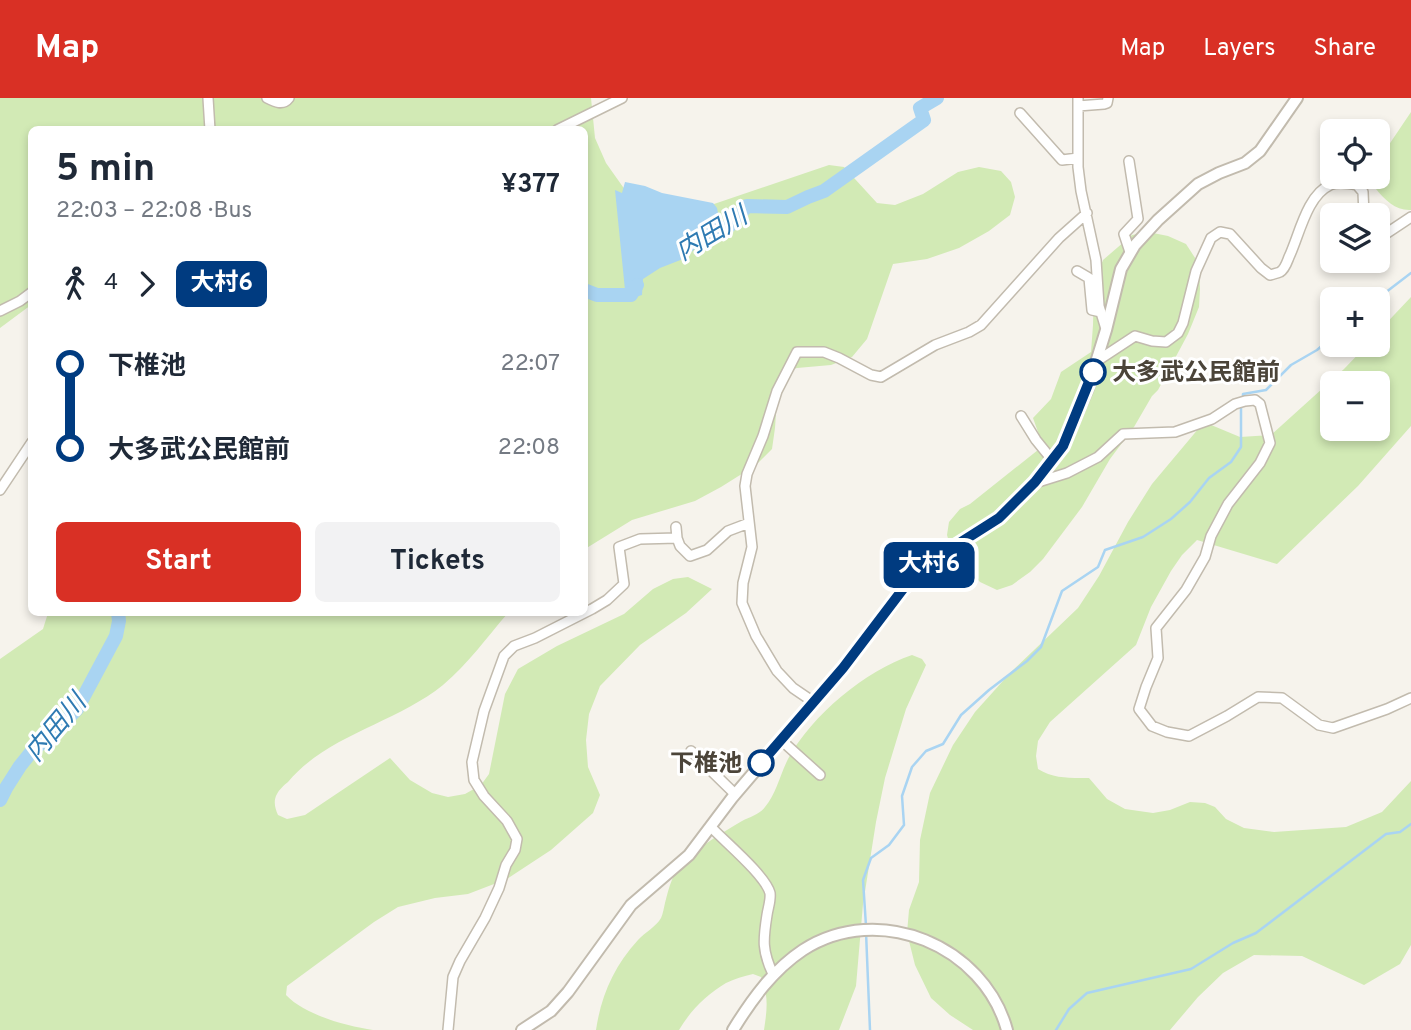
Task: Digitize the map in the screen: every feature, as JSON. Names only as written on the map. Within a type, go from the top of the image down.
[{"type":"street","points":[[208,98],[210,126]]},
{"type":"street","points":[[267,98],[278,103],[289,98]]},
{"type":"street","points":[[565,126],[622,98]]},
{"type":"street","points":[[1106,330],[1098,306],[1096,260],[1081,191],[1078,158],[1082,102],[1104,104],[1108,98]]},
{"type":"street","points":[[522,1030],[551,1011],[568,992],[631,905],[689,855],[735,794],[815,703],[903,589],[947,551],[999,518],[1053,461],[1076,417],[1097,360],[1121,269],[1135,244],[1198,184],[1245,163],[1260,150],[1297,98]]},
{"type":"street","points":[[1020,113],[1062,160],[1078,158]]},
{"type":"street","points":[[1129,161],[1138,219],[1124,234],[1130,252]]},
{"type":"street","points":[[1097,360],[1135,336],[1166,342],[1178,333],[1196,271],[1211,238],[1220,232],[1230,234],[1270,275],[1283,269],[1297,240],[1306,212],[1321,190],[1332,183],[1346,182],[1357,185],[1363,192],[1363,203]]},
{"type":"street","points":[[815,703],[793,688],[777,671],[755,636],[741,603],[752,547],[745,486],[747,474],[763,436],[777,391],[797,352],[824,352],[871,375],[881,377],[935,345],[981,325],[1059,238],[1087,213]]},
{"type":"street","points":[[1390,231],[1411,217]]},
{"type":"street","points":[[1077,271],[1089,278],[1092,310],[1101,312]]},
{"type":"street","points":[[0,311],[28,295]]},
{"type":"street","points":[[1035,482],[1067,473],[1098,457],[1124,434],[1175,432],[1212,419],[1241,402],[1255,400],[1260,404],[1270,443],[1260,463],[1228,504],[1211,536],[1205,557],[1186,590],[1156,628],[1158,658],[1139,709],[1152,726],[1189,736],[1258,697],[1282,698],[1320,725],[1333,729],[1411,698]]},
{"type":"street","points":[[1021,416],[1053,461]]},
{"type":"street","points":[[0,490],[28,448]]},
{"type":"street","points":[[676,527],[680,546],[690,556],[707,550],[728,531],[749,523]]},
{"type":"street","points":[[588,611],[607,600],[624,584],[619,547],[640,539],[677,538]]},
{"type":"street","points":[[448,1030],[453,977],[499,888],[517,839],[508,821],[484,796],[474,780],[472,762],[484,711],[504,656],[514,646],[578,616]]},
{"type":"street","points":[[781,740],[820,775]]},
{"type":"street","points":[[691,751],[735,794]]},
{"type":"street","points":[[711,827],[764,879],[770,898],[764,936],[765,958],[773,974]]},
{"type":"street","points":[[733,1030],[773,974],[803,950],[840,934],[868,930],[897,932],[925,939],[948,951],[979,977],[1004,1017],[1007,1030]]},
{"type":"green space","points":[[0,98],[591,98],[595,138],[606,163],[623,187],[639,201],[714,204],[829,165],[844,167],[877,203],[895,205],[923,194],[958,172],[979,167],[1001,171],[1011,182],[1015,197],[1010,215],[959,248],[927,259],[893,264],[867,339],[852,357],[831,365],[784,372],[777,399],[772,449],[756,465],[695,501],[632,520],[588,547],[588,126],[28,126],[28,307],[0,328]]},
{"type":"green space","points":[[1411,112],[1411,210],[1396,207],[1376,189],[1390,189],[1390,143]]},
{"type":"green space","points":[[1148,232],[1168,236],[1186,244],[1199,264],[1199,307],[1188,334],[1158,390],[1110,459],[1082,507],[1030,572],[1012,585],[997,590],[980,582],[952,552],[947,535],[949,522],[960,509],[1043,446],[1033,418],[1051,399],[1061,372],[1091,352],[1094,285],[1103,260],[1132,235]]},
{"type":"green space","points":[[1411,297],[1411,426],[1358,486],[1277,564],[1197,540],[1171,571],[1151,607],[1136,645],[1050,722],[1038,741],[1036,756],[1038,769],[1056,776],[1089,778],[1107,799],[1125,809],[1153,813],[1190,802],[1205,803],[1215,807],[1226,819],[1244,828],[1274,832],[1346,827],[1382,812],[1411,781],[1411,945],[1400,964],[1364,985],[1302,956],[1254,955],[1223,973],[1170,1030],[973,1030],[931,998],[915,965],[907,933],[909,910],[919,882],[920,840],[930,793],[953,745],[975,712],[1011,672],[1078,608],[1152,484],[1204,422],[1240,437],[1271,435],[1320,391],[1320,441],[1390,441],[1390,371],[1342,371],[1356,357],[1390,357],[1390,319]]},
{"type":"green space","points":[[688,577],[712,589],[686,613],[640,645],[600,686],[589,714],[586,740],[588,767],[600,795],[593,813],[551,850],[507,879],[468,894],[398,907],[287,986],[286,995],[315,1014],[373,1030],[0,1030],[0,659],[43,629],[47,616],[505,616],[443,685],[404,710],[322,752],[304,766],[276,797],[278,815],[287,819],[305,815],[390,758],[410,780],[432,793],[448,797],[465,794],[481,785],[489,774],[505,694],[518,669],[557,646],[624,614],[653,589],[673,579]]},
{"type":"green space","points":[[912,655],[922,659],[926,665],[906,709],[885,778],[863,904],[856,986],[839,1030],[764,1030],[765,990],[761,977],[753,974],[729,982],[712,992],[679,1030],[596,1030],[601,1005],[615,971],[638,940],[661,918],[672,880],[681,864],[713,839],[763,809],[798,743],[841,696],[876,672]]},
{"type":"water","points":[[625,182],[662,193],[713,203],[717,208],[722,233],[697,247],[683,259],[660,268],[643,279],[642,295],[626,300],[615,190],[622,193]]},
{"type":"waterway","name":"内田川","points":[[705,239],[729,226],[747,206],[787,207],[824,191],[924,120],[920,108],[937,98]]},
{"type":"waterway","points":[[1390,289],[1411,273]]},
{"type":"waterway","name":"内田川","points":[[588,292],[597,295],[631,295],[637,285]]},
{"type":"waterway","points":[[1243,398],[1243,394],[1266,390],[1291,365],[1320,347]]},
{"type":"waterway","points":[[866,926],[863,880],[871,858],[889,845],[904,825],[902,796],[912,767],[926,751],[943,744],[961,715],[1041,647],[1062,591],[1098,567],[1105,550],[1143,537],[1171,519],[1190,502],[1209,478],[1231,462],[1241,447],[1241,404]]},
{"type":"waterway","name":"内田川","points":[[0,800],[32,751],[77,709],[116,636],[118,616]]},
{"type":"waterway","points":[[1056,1030],[1069,1009],[1087,993],[1191,969],[1233,943],[1256,933],[1386,834],[1400,832],[1411,824]]},
{"type":"waterway","points":[[866,932],[870,1030]]},
{"type":"bus line","name":"大村6","points":[[761,763],[815,703],[903,589],[947,551],[999,518],[1045,471],[1063,446],[1093,372]]},
{"type":"place","name":"大多武公民館前","points":[[1093,372]]},
{"type":"place","name":"下椎池","points":[[761,763]]}]
